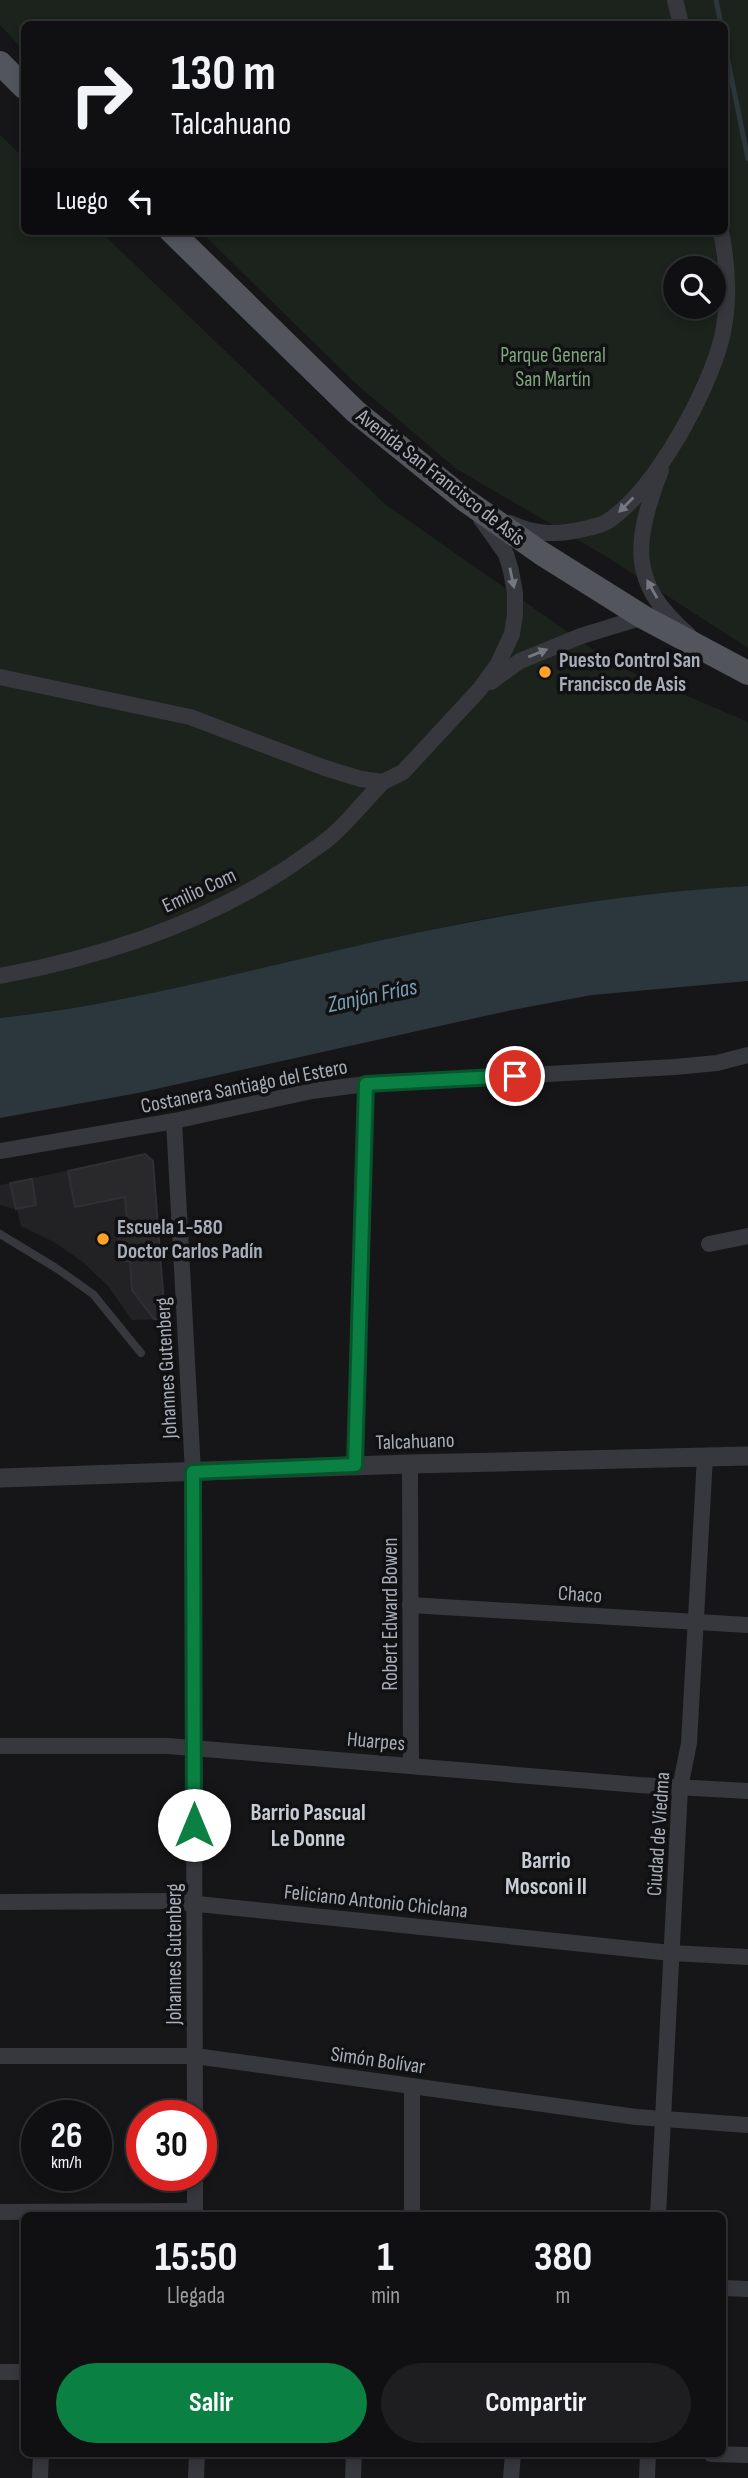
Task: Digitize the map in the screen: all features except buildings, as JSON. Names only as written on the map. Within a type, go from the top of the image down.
[{"type":"main road","points":[[0,63],[21,84]]},
{"type":"main road","name":"Avenida San Francisco de Asís","points":[[176,235],[356,412],[465,500],[541,553],[643,617],[748,673]]},
{"type":"street","points":[[675,0],[680,21]]},
{"type":"street","points":[[715,657],[684,631],[652,591],[643,571],[640,538],[649,503],[668,452],[714,367],[723,334],[728,279],[722,235]]},
{"type":"street","points":[[465,500],[516,526],[537,533],[577,531],[606,523],[626,506],[668,452]]},
{"type":"street","points":[[465,500],[506,554],[515,593],[512,634],[498,664],[480,689]]},
{"type":"street","points":[[480,689],[520,661],[581,636],[643,617]]},
{"type":"street","points":[[0,677],[190,717],[325,768],[361,779],[383,782]]},
{"type":"street","name":"Emilio Com","points":[[0,976],[44,967],[142,939],[278,876],[334,834],[383,782],[403,772],[480,689]]},
{"type":"street","name":"Costanera Santiago del Estero","points":[[0,1151],[174,1121],[312,1091],[366,1084],[675,1067],[748,1055]]},
{"type":"street","points":[[355,1465],[366,1084]]},
{"type":"street","name":"Johannes Gutenberg","points":[[174,1121],[193,1472],[195,2100]]},
{"type":"street","points":[[709,1244],[748,1236]]},
{"type":"street","name":"Talcahuano","points":[[0,1478],[355,1465],[748,1456]]},
{"type":"street","name":"Ciudad de Viedma","points":[[658,2212],[680,1788],[689,1743],[705,1457]]},
{"type":"street","name":"Robert Edward Bowen","points":[[410,1464],[411,1765]]},
{"type":"street","name":"Chaco","points":[[410,1605],[748,1625]]},
{"type":"street","name":"Huarpes","points":[[0,1746],[168,1746],[680,1788],[748,1791]]},
{"type":"street","name":"Feliciano Antonio Chiclana","points":[[0,1902],[169,1901],[671,1953],[748,1957]]},
{"type":"street","name":"Simón Bolívar","points":[[0,2056],[195,2056],[663,2121],[748,2124]]},
{"type":"street","points":[[412,2086],[412,2212]]},
{"type":"street","points":[[195,2191],[195,2212]]},
{"type":"street","points":[[0,2211],[98,2212]]},
{"type":"street","points":[[726,2288],[748,2290]]},
{"type":"street","points":[[0,2372],[21,2372]]},
{"type":"street","points":[[726,2454],[748,2455]]},
{"type":"street","points":[[40,2478],[41,2457]]},
{"type":"street","points":[[196,2478],[197,2457]]},
{"type":"street","points":[[353,2478],[354,2457]]},
{"type":"street","points":[[511,2478],[513,2457]]},
{"type":"street","points":[[647,2478],[648,2457]]},
{"type":"lane","points":[[0,1234],[93,1294],[141,1353]]},
{"type":"shaded area","name":"Escuela 1-580 Doctor Carlos Padín","points":[[145,1154],[153,1161],[165,1319],[132,1320],[108,1286],[84,1263],[54,1242],[21,1226],[17,1210],[0,1205],[0,1185]]},
{"type":"green space","name":"Parque General San Martín","points":[[0,0],[748,0],[748,648],[607,557],[455,468],[353,381],[204,235],[728,235],[728,21],[21,21],[21,48],[0,25]]},
{"type":"green space","points":[[0,135],[21,155],[21,235],[104,235],[385,504],[615,665],[748,722],[748,886],[605,901],[498,916],[117,1001],[0,1018]]},
{"type":"water","name":"Zanjón Frías","points":[[748,886],[748,981],[592,995],[512,1010],[138,1093],[0,1118],[0,1018],[128,998],[389,939],[542,909],[645,895]]},
{"type":"waterway","points":[[716,0],[720,21]]},
{"type":"waterway","points":[[728,62],[748,159]]},
{"type":"place","name":"Puesto Control San Francisco de Asis","points":[[545,672]]},
{"type":"place","name":"Escuela 1-580 Doctor Carlos Padín","points":[[103,1239]]},
{"type":"district","name":"Barrio Pascual Le Donne","points":[[308,1825]]},
{"type":"district","name":"Barrio Mosconi II","points":[[546,1873]]},
{"type":"route","points":[[194,1825],[193,1472],[355,1465],[366,1084],[515,1076]]}]
